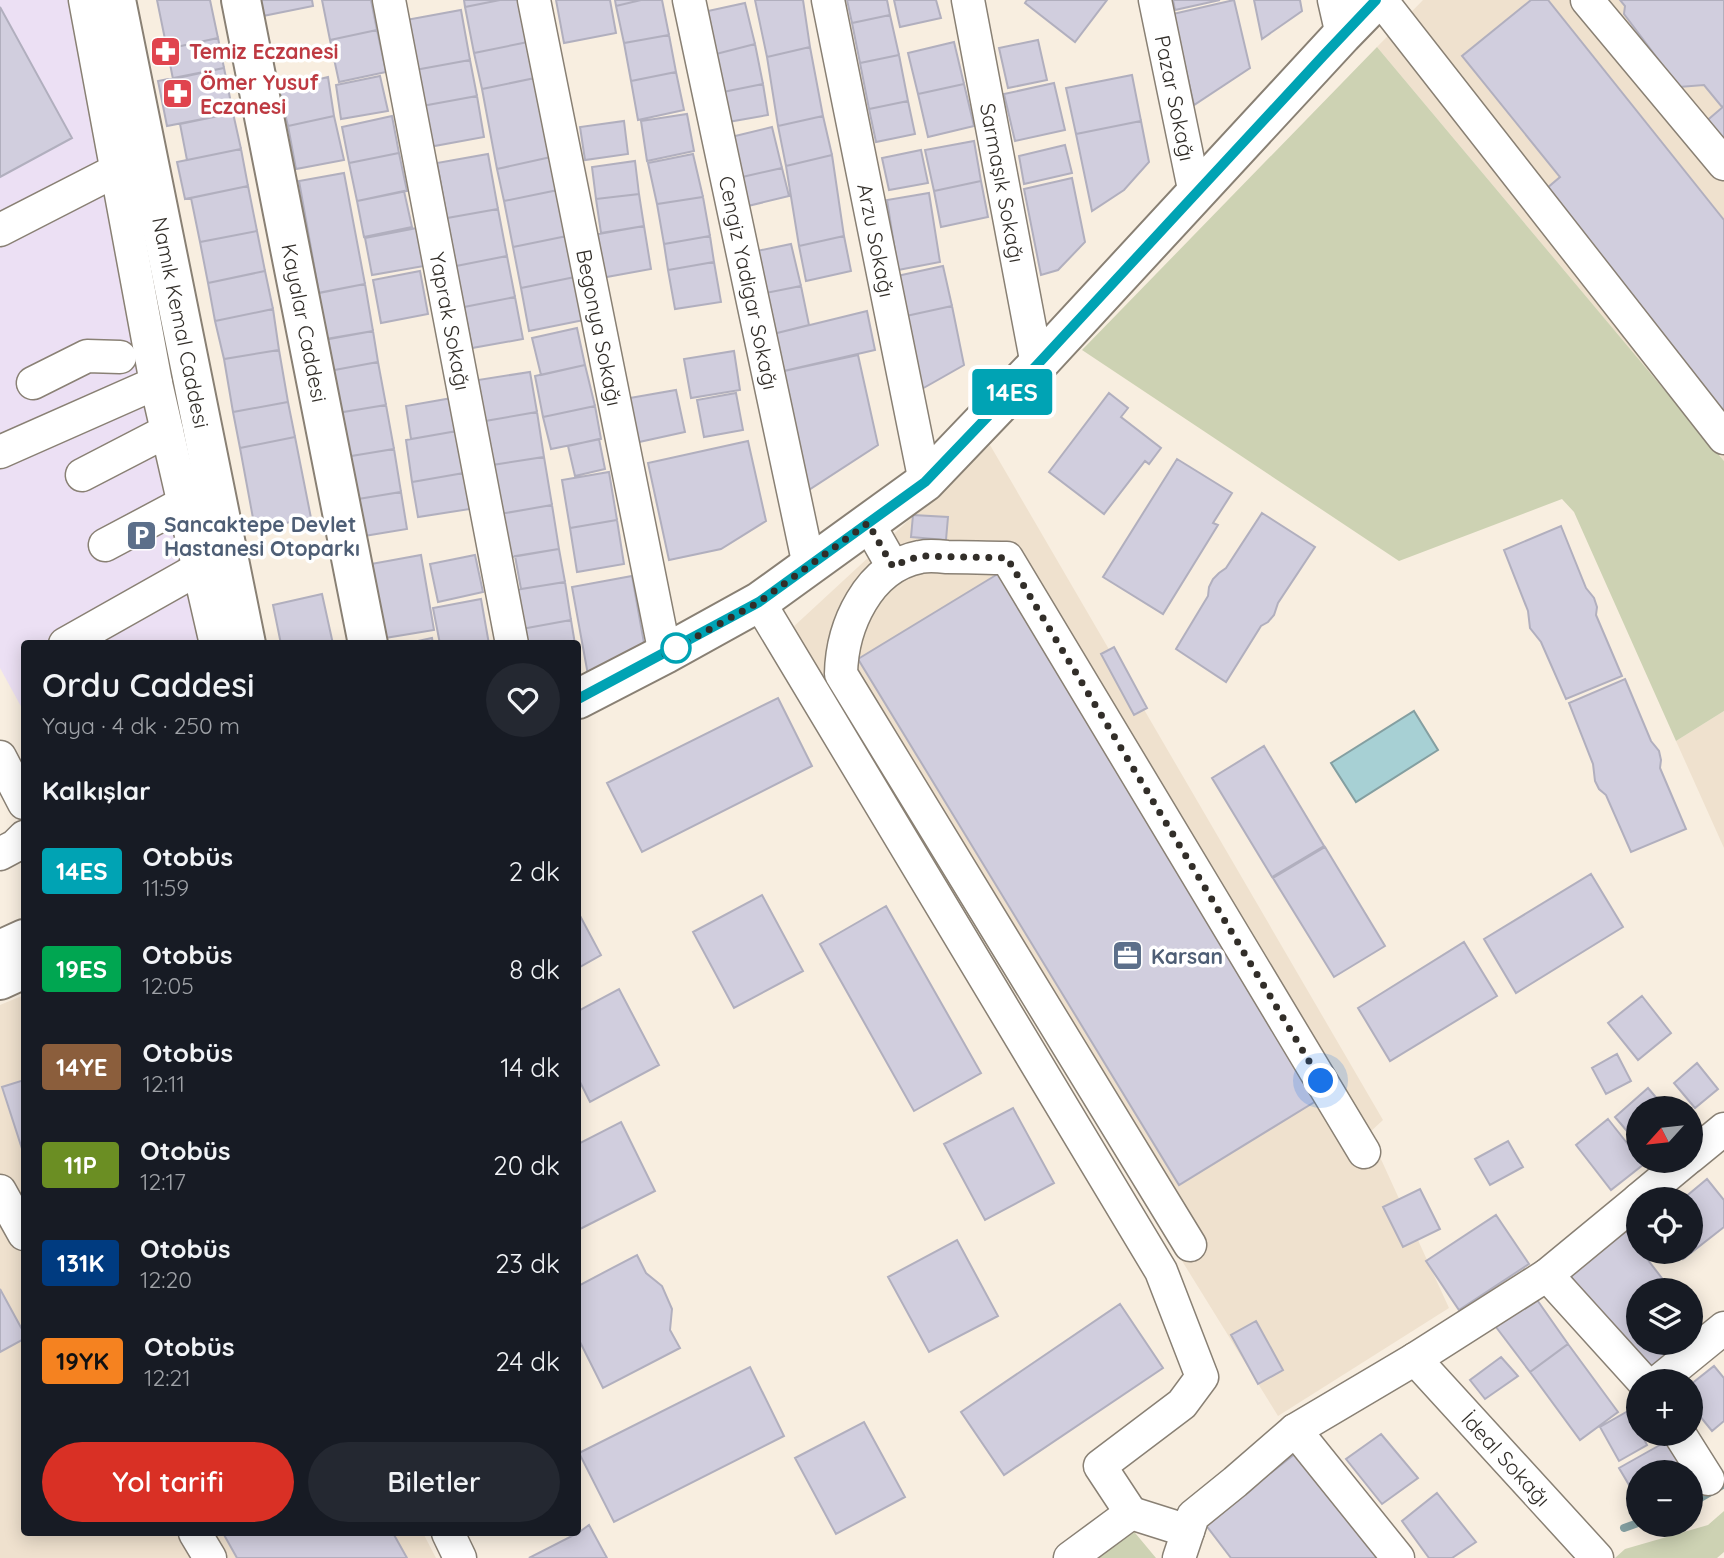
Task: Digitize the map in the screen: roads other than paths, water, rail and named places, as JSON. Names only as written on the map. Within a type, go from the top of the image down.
[{"type":"main road","name":"Namık Kemal Caddesi","points":[[116,0],[245,640]]},
{"type":"main road","name":"Kayalar Caddesi","points":[[241,0],[367,640]]},
{"type":"main road","points":[[581,697],[759,602],[925,482],[1195,194],[1338,18],[1378,0]]},
{"type":"main road","points":[[0,950],[21,940]]},
{"type":"main road","points":[[0,980],[21,970]]},
{"type":"street","points":[[85,0],[156,383],[215,640]]},
{"type":"street","name":"Yaprak Sokağı","points":[[389,0],[511,640]]},
{"type":"street","name":"Begonya Sokağı","points":[[534,0],[665,654]]},
{"type":"street","name":"Cengiz Yadigar Sokağı","points":[[689,0],[809,565]]},
{"type":"street","name":"Arzu Sokağı","points":[[828,0],[925,482]]},
{"type":"street","name":"Sarmaşık Sokağı","points":[[968,0],[1037,365]]},
{"type":"street","name":"Pazar Sokağı","points":[[1156,0],[1195,194]]},
{"type":"street","points":[[1378,0],[1724,438]]},
{"type":"street","points":[[1587,0],[1724,164]]},
{"type":"street","points":[[0,230],[117,170]]},
{"type":"street","points":[[33,383],[87,356],[120,357]]},
{"type":"street","points":[[0,452],[156,383]]},
{"type":"street","points":[[82,475],[167,431]]},
{"type":"street","points":[[105,545],[184,503]]},
{"type":"street","points":[[868,523],[893,567]]},
{"type":"street","points":[[1190,1245],[841,674],[844,644],[855,614],[871,587],[893,567],[922,556],[1007,558],[1364,1152]]},
{"type":"street","points":[[72,640],[198,569]]},
{"type":"street","points":[[759,602],[1161,1271],[1202,1377],[1182,1404],[1100,1466],[1131,1513],[1183,1545],[1193,1516],[1295,1430],[1415,1359],[1547,1275],[1626,1210]]},
{"type":"street","points":[[0,757],[21,797]]},
{"type":"street","points":[[0,854],[21,839]]},
{"type":"street","points":[[1703,1146],[1724,1129]]},
{"type":"street","points":[[1653,1187],[1670,1173]]},
{"type":"street","points":[[0,1191],[21,1229]]},
{"type":"street","points":[[1547,1275],[1632,1369]]},
{"type":"street","points":[[1674,1369],[1724,1328]]},
{"type":"street","name":"İdeal Sokağı","points":[[1415,1359],[1597,1558]]},
{"type":"street","points":[[1295,1430],[1398,1558]]},
{"type":"street","points":[[1687,1446],[1709,1479]]},
{"type":"street","points":[[1070,1558],[1131,1513]]},
{"type":"street","points":[[197,1536],[210,1558]]},
{"type":"street","points":[[449,1536],[460,1558]]},
{"type":"water","points":[[1414,711],[1438,750],[1356,802],[1331,763]]},
{"type":"waterway","points":[[1703,1496],[1724,1484]]},
{"type":"place","name":"Temiz Eczanesi","points":[[166,51]]},
{"type":"place","name":"Ömer Yusuf Eczanesi","points":[[177,94]]},
{"type":"place","name":"Sancaktepe Devlet Hastanesi Otoparkı","points":[[141,536]]},
{"type":"place","name":"Karsan","points":[[1128,956]]}]
